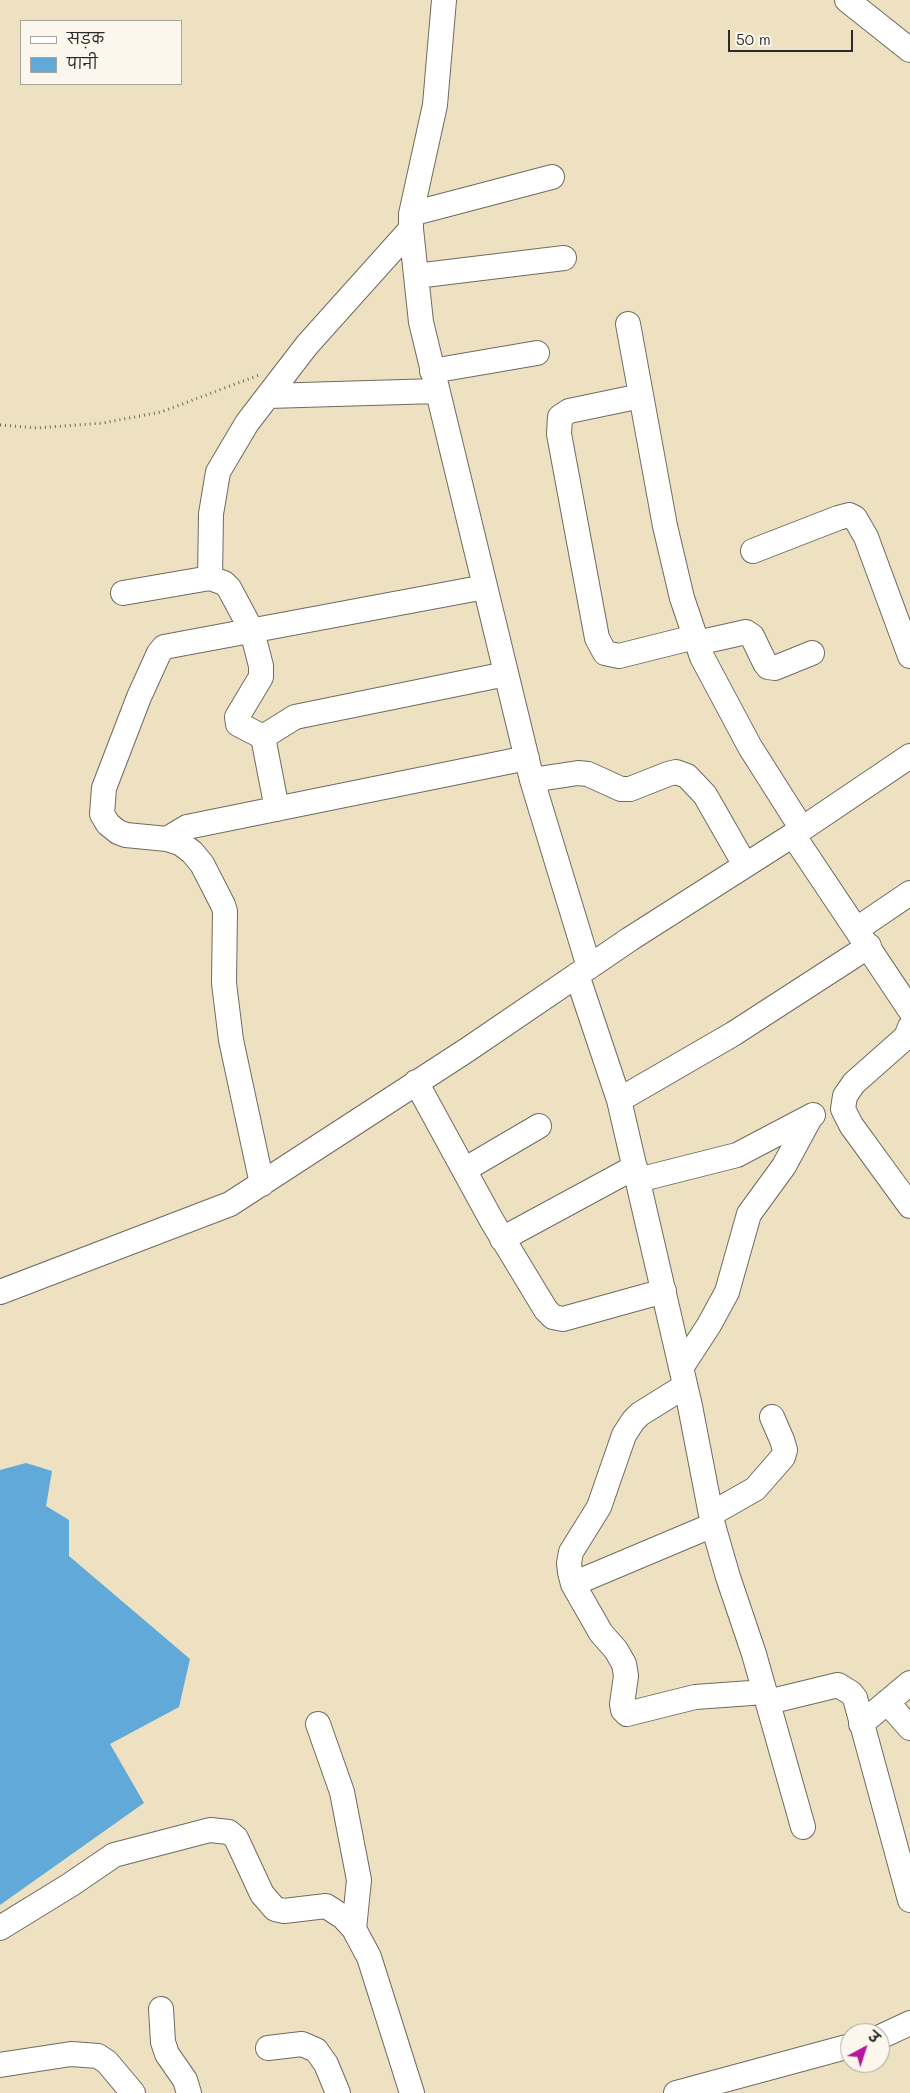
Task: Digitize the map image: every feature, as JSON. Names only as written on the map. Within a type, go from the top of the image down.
[{"type":"street","points":[[444,0],[435,105],[411,222],[421,322],[530,769],[619,1100],[664,1291],[712,1519],[803,1827]]},
{"type":"street","points":[[847,0],[910,50]]},
{"type":"street","points":[[210,578],[211,514],[218,472],[247,423],[293,362],[411,222],[552,177]]},
{"type":"street","points":[[416,276],[564,258]]},
{"type":"street","points":[[502,1239],[636,1173],[737,1155],[811,1116],[845,1096],[854,1083],[906,1037],[910,1012],[798,832],[705,664],[682,598],[665,526],[628,324]]},
{"type":"street","points":[[268,396],[435,381],[537,353]]},
{"type":"street","points":[[641,396],[569,412],[560,417],[559,434],[597,638],[605,653],[619,656],[746,632],[752,636],[768,667],[775,668],[812,653]]},
{"type":"street","points":[[753,551],[838,518],[849,515],[855,518],[866,537],[910,656]]},
{"type":"street","points":[[123,592],[210,578],[224,583],[229,588],[252,631],[259,651],[260,677],[237,717],[238,724],[263,736]]},
{"type":"street","points":[[262,1184],[231,1040],[224,983],[225,911],[217,891],[192,852],[180,843],[167,839],[126,835],[118,832],[108,824],[102,814],[104,788],[139,697],[159,652],[164,647],[485,587]]},
{"type":"street","points":[[263,736],[294,717],[506,674]]},
{"type":"street","points":[[263,736],[277,809]]},
{"type":"street","points":[[0,1292],[230,1204],[262,1184],[297,1158],[798,832],[910,756]]},
{"type":"street","points":[[167,839],[187,827],[277,809],[530,769],[588,774],[621,788],[630,789],[676,772],[687,776],[705,795],[745,866]]},
{"type":"street","points":[[619,1100],[733,1034],[863,937],[910,893]]},
{"type":"street","points":[[416,1082],[502,1239],[546,1310],[553,1317],[563,1318],[664,1291]]},
{"type":"street","points":[[845,1096],[843,1109],[851,1125],[910,1206]]},
{"type":"street","points":[[811,1116],[784,1166],[748,1214],[727,1292],[683,1377],[640,1414],[628,1428],[599,1507],[571,1552],[569,1563],[573,1584],[601,1633],[616,1650],[624,1664],[626,1676],[622,1704],[623,1710],[627,1714],[695,1697],[766,1697],[838,1685],[848,1689],[854,1698],[861,1724],[900,1824],[910,1900]]},
{"type":"street","points":[[464,1170],[540,1126]]},
{"type":"street","points":[[573,1584],[712,1519],[755,1489],[783,1457],[785,1450],[772,1417]]},
{"type":"street","points":[[861,1724],[910,1683]]},
{"type":"street","points":[[887,1702],[910,1728]]},
{"type":"street","points":[[318,1724],[342,1792],[359,1880],[354,1928]]},
{"type":"street","points":[[0,1928],[70,1886],[114,1855],[218,1829],[229,1832],[236,1838],[262,1894],[275,1909],[284,1911],[326,1906],[343,1916],[354,1928],[369,1957],[412,2093]]},
{"type":"street","points":[[161,2010],[163,2042],[167,2054],[185,2080],[189,2093]]},
{"type":"street","points":[[890,2032],[910,2023]]},
{"type":"street","points":[[268,2048],[302,2044],[316,2050],[326,2064],[338,2093]]},
{"type":"street","points":[[676,2093],[840,2049]]},
{"type":"street","points":[[0,2064],[71,2054],[98,2056],[107,2062],[133,2093]]},
{"type":"path","points":[[0,425],[47,428],[103,423],[161,412],[293,362]]},
{"type":"water","points":[[26,1463],[52,1471],[46,1506],[69,1520],[69,1556],[190,1659],[179,1707],[110,1744],[144,1803],[0,1905],[0,1470]]}]
